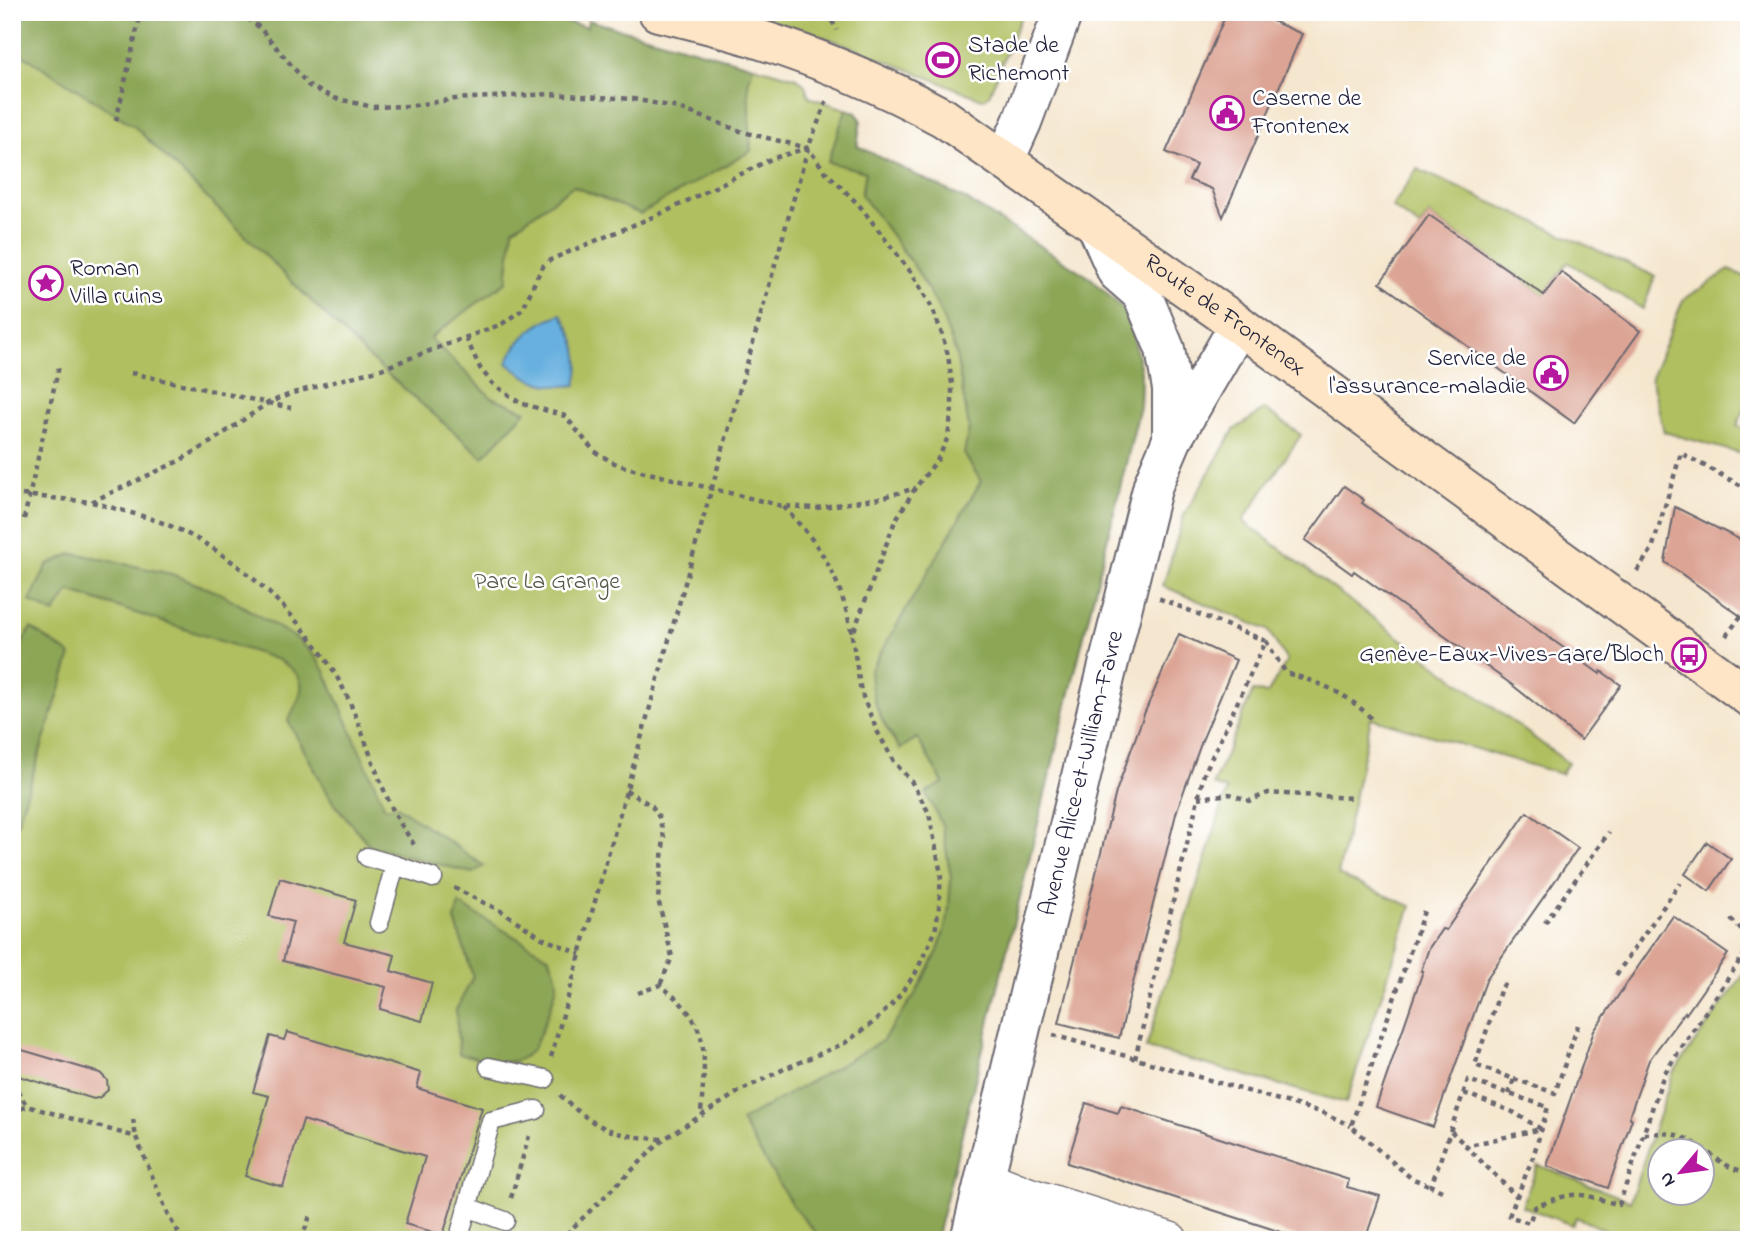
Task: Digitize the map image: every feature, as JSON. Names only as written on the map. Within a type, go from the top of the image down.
[{"type":"main road","name":"Route de Frontenex","points":[[658,12],[779,44],[909,99],[944,118],[1239,325],[1749,697]]},
{"type":"street","points":[[1005,159],[1022,122],[1063,12]]},
{"type":"street","points":[[1096,224],[1117,272],[1142,294],[1166,349],[1172,389],[1172,440]]},
{"type":"street","name":"Avenue Alice-et-William-Favre","points":[[977,1209],[1153,485],[1172,440],[1239,325]]},
{"type":"street","points":[[977,1209],[1028,1195],[1170,1240]]},
{"type":"street","points":[[977,1209],[1075,1240]]},
{"type":"lane","points":[[367,857],[433,878]]},
{"type":"lane","points":[[379,923],[395,865]]},
{"type":"lane","points":[[489,1067],[545,1079]]},
{"type":"lane","points":[[461,1230],[491,1121],[536,1110]]},
{"type":"lane","points":[[467,1207],[505,1221]]},
{"type":"path","points":[[116,121],[141,12]]},
{"type":"path","points":[[239,12],[259,27],[309,86],[334,98],[373,107],[550,94],[602,96],[679,108],[743,132],[808,148],[824,170],[859,205],[913,275],[940,328],[948,355],[952,384],[953,409],[948,437],[938,459],[916,487],[895,521],[852,636]]},
{"type":"path","points":[[664,1139],[617,1134],[598,1126],[585,1119],[545,1079],[714,489],[808,148],[832,90]]},
{"type":"path","points":[[91,502],[179,460],[211,442],[268,403],[293,393],[381,369],[502,324],[523,309],[537,277],[544,265],[552,259],[667,211],[771,159],[808,148]]},
{"type":"path","points":[[466,338],[480,368],[492,383],[520,403],[565,416],[581,437],[602,457],[625,467],[782,506],[830,506],[880,498],[916,487]]},
{"type":"path","points":[[24,519],[60,366]]},
{"type":"path","points":[[131,373],[291,408]]},
{"type":"path","points":[[1637,571],[1652,549],[1681,453],[1749,490]]},
{"type":"path","points":[[12,494],[91,502],[173,527],[226,558],[248,576],[311,639],[345,692],[394,813],[433,878],[503,912],[542,938],[581,954]]},
{"type":"path","points":[[560,1240],[664,1139],[701,1114],[784,1069],[845,1043],[874,1022],[896,1000],[915,974],[934,932],[941,874],[929,813],[877,731],[861,692],[846,603],[821,551],[808,532],[782,506]]},
{"type":"path","points":[[1154,597],[1266,641],[1286,673],[1327,685],[1358,705],[1371,718]]},
{"type":"path","points":[[1726,636],[1741,616]]},
{"type":"path","points":[[1135,1059],[1204,774],[1266,641]]},
{"type":"path","points":[[626,790],[652,806],[659,817],[664,837],[664,857],[658,899],[672,957],[660,985],[638,993]]},
{"type":"path","points":[[1198,798],[1230,794],[1249,801],[1268,793],[1354,799]]},
{"type":"path","points":[[1545,923],[1609,832]]},
{"type":"path","points":[[1616,975],[1680,883]]},
{"type":"path","points":[[1351,1126],[1423,911]]},
{"type":"path","points":[[1431,1186],[1468,1080],[1548,1107],[1509,1216],[1529,1223],[1535,1207],[1577,1193],[1619,1205],[1664,1074],[1745,953],[1746,936],[1729,918]]},
{"type":"path","points":[[1505,983],[1475,1065],[1555,1093],[1578,1024]]},
{"type":"path","points":[[660,985],[680,1000],[693,1016],[701,1035],[705,1059],[701,1114]]},
{"type":"path","points":[[1046,1033],[1324,1113],[1351,1126],[1412,1178],[1442,1191]]},
{"type":"path","points":[[1509,1094],[1514,1079]]},
{"type":"path","points":[[12,1082],[27,1106]]},
{"type":"path","points":[[1464,1093],[1513,1112],[1541,1129]]},
{"type":"path","points":[[12,1113],[27,1106],[136,1137]]},
{"type":"path","points":[[505,1221],[536,1110]]},
{"type":"path","points":[[133,1119],[136,1137],[169,1216],[183,1240]]},
{"type":"path","points":[[1465,1146],[1541,1129]]},
{"type":"path","points":[[1451,1131],[1517,1197]]},
{"type":"path","points":[[1644,1135],[1665,1132],[1683,1137],[1736,1171],[1749,1172]]},
{"type":"path","points":[[301,1240],[310,1216]]},
{"type":"green space","name":"Parc La Grange","points":[[12,12],[523,12],[587,27],[588,20],[797,78],[805,85],[809,97],[855,112],[861,119],[857,146],[967,200],[1092,279],[1124,310],[1141,372],[1140,406],[936,1240],[12,1240]]},
{"type":"green space","points":[[12,12],[523,12],[587,27],[588,20],[753,66],[748,84],[751,151],[640,214],[573,186],[513,229],[507,281],[430,338],[491,397],[526,411],[483,457],[370,359],[134,126],[12,48]]},
{"type":"green space","name":"Stade de Richemont","points":[[743,12],[1023,12],[989,95],[982,99],[839,42]]},
{"type":"green space","points":[[846,109],[855,112],[861,119],[857,146],[967,200],[1092,279],[1124,310],[1141,372],[1140,406],[936,1240],[822,1240],[792,1205],[741,1121],[882,1041],[916,993],[938,951],[948,917],[951,878],[942,825],[926,793],[943,783],[917,738],[900,749],[875,703],[870,671],[981,481],[964,454],[969,428],[956,354],[939,309],[916,269],[861,194],[866,172],[828,162]]},
{"type":"green space","points":[[1417,169],[1655,276],[1643,309],[1568,262],[1544,295],[1429,215],[1420,227],[1392,207]]},
{"type":"green space","points":[[1729,270],[1749,278],[1749,401],[1737,425],[1749,431],[1749,456],[1664,432],[1651,378],[1683,300]]},
{"type":"green space","points":[[1265,409],[1301,435],[1243,521],[1568,763],[1561,774],[1371,718],[1338,875],[1411,906],[1346,1103],[1146,1048],[1227,790],[1213,785],[1253,691],[1267,694],[1287,661],[1268,630],[1163,586],[1184,515],[1234,430]]},
{"type":"green space","points":[[71,554],[171,574],[222,594],[296,638],[314,655],[325,671],[385,808],[397,806],[484,866],[472,873],[370,846],[332,801],[288,721],[298,701],[301,686],[296,673],[278,660],[69,591],[54,614],[30,601],[47,565]]},
{"type":"green space","points":[[31,628],[71,655],[12,840],[12,660]]},
{"type":"green space","points":[[459,904],[549,957],[553,966],[557,983],[547,1017],[532,1050],[519,1060],[500,1062],[459,1054],[456,1010],[473,977],[455,920]]},
{"type":"green space","points":[[1749,967],[1749,1240],[1626,1240],[1576,1217],[1572,1225],[1522,1206],[1538,1165],[1630,1201],[1646,1153],[1646,1206],[1716,1206],[1716,1136],[1652,1136],[1673,1073]]},
{"type":"water","points":[[561,314],[577,348],[579,366],[576,385],[547,385],[523,375],[507,363],[528,332]]},
{"type":"building","points":[[1227,12],[1252,12],[1302,34],[1223,217],[1212,189],[1189,180],[1196,165],[1166,152]]},
{"type":"building","points":[[1429,215],[1544,295],[1561,272],[1640,331],[1574,423],[1380,283]]},
{"type":"building","points":[[1344,486],[1364,500],[1362,503],[1600,674],[1601,671],[1621,685],[1581,740],[1511,684],[1354,571],[1352,574],[1305,540]]},
{"type":"building","points":[[1675,507],[1749,544],[1749,622],[1665,562]]},
{"type":"building","points":[[1179,634],[1236,660],[1203,738],[1177,810],[1119,1038],[1059,1023],[1116,792],[1144,714]]},
{"type":"building","points":[[1527,812],[1578,848],[1487,978],[1433,1127],[1376,1107],[1429,948],[1442,929],[1446,930]]},
{"type":"building","points":[[1707,842],[1731,859],[1709,891],[1685,874]]},
{"type":"building","points":[[280,878],[356,900],[344,942],[395,955],[391,971],[432,983],[422,1021],[380,1009],[386,987],[283,961],[293,922],[269,916]]},
{"type":"building","points":[[1673,916],[1728,954],[1686,1014],[1685,1012],[1649,1060],[1608,1188],[1547,1166],[1594,1031]]},
{"type":"building","points":[[287,1032],[421,1073],[417,1088],[482,1108],[443,1235],[405,1224],[425,1157],[303,1120],[283,1187],[245,1176],[269,1096],[253,1092],[270,1036],[284,1040]]},
{"type":"building","points":[[12,1047],[100,1073],[107,1080],[108,1090],[94,1099],[12,1074]]},
{"type":"building","points":[[1086,1103],[1118,1113],[1121,1106],[1349,1180],[1347,1187],[1380,1196],[1365,1240],[1306,1240],[1067,1163]]},
{"type":"place","name":"Stade de Richemont","points":[[943,60]]},
{"type":"place","name":"Caserne de Frontenex","points":[[1227,113]]},
{"type":"place","name":"Roman Villa ruins","points":[[46,283]]},
{"type":"place","name":"Service de l'assurance-maladie","points":[[1551,373]]},
{"type":"place","name":"Genève-Eaux-Vives-Gare/Bloch","points":[[1689,655]]}]
